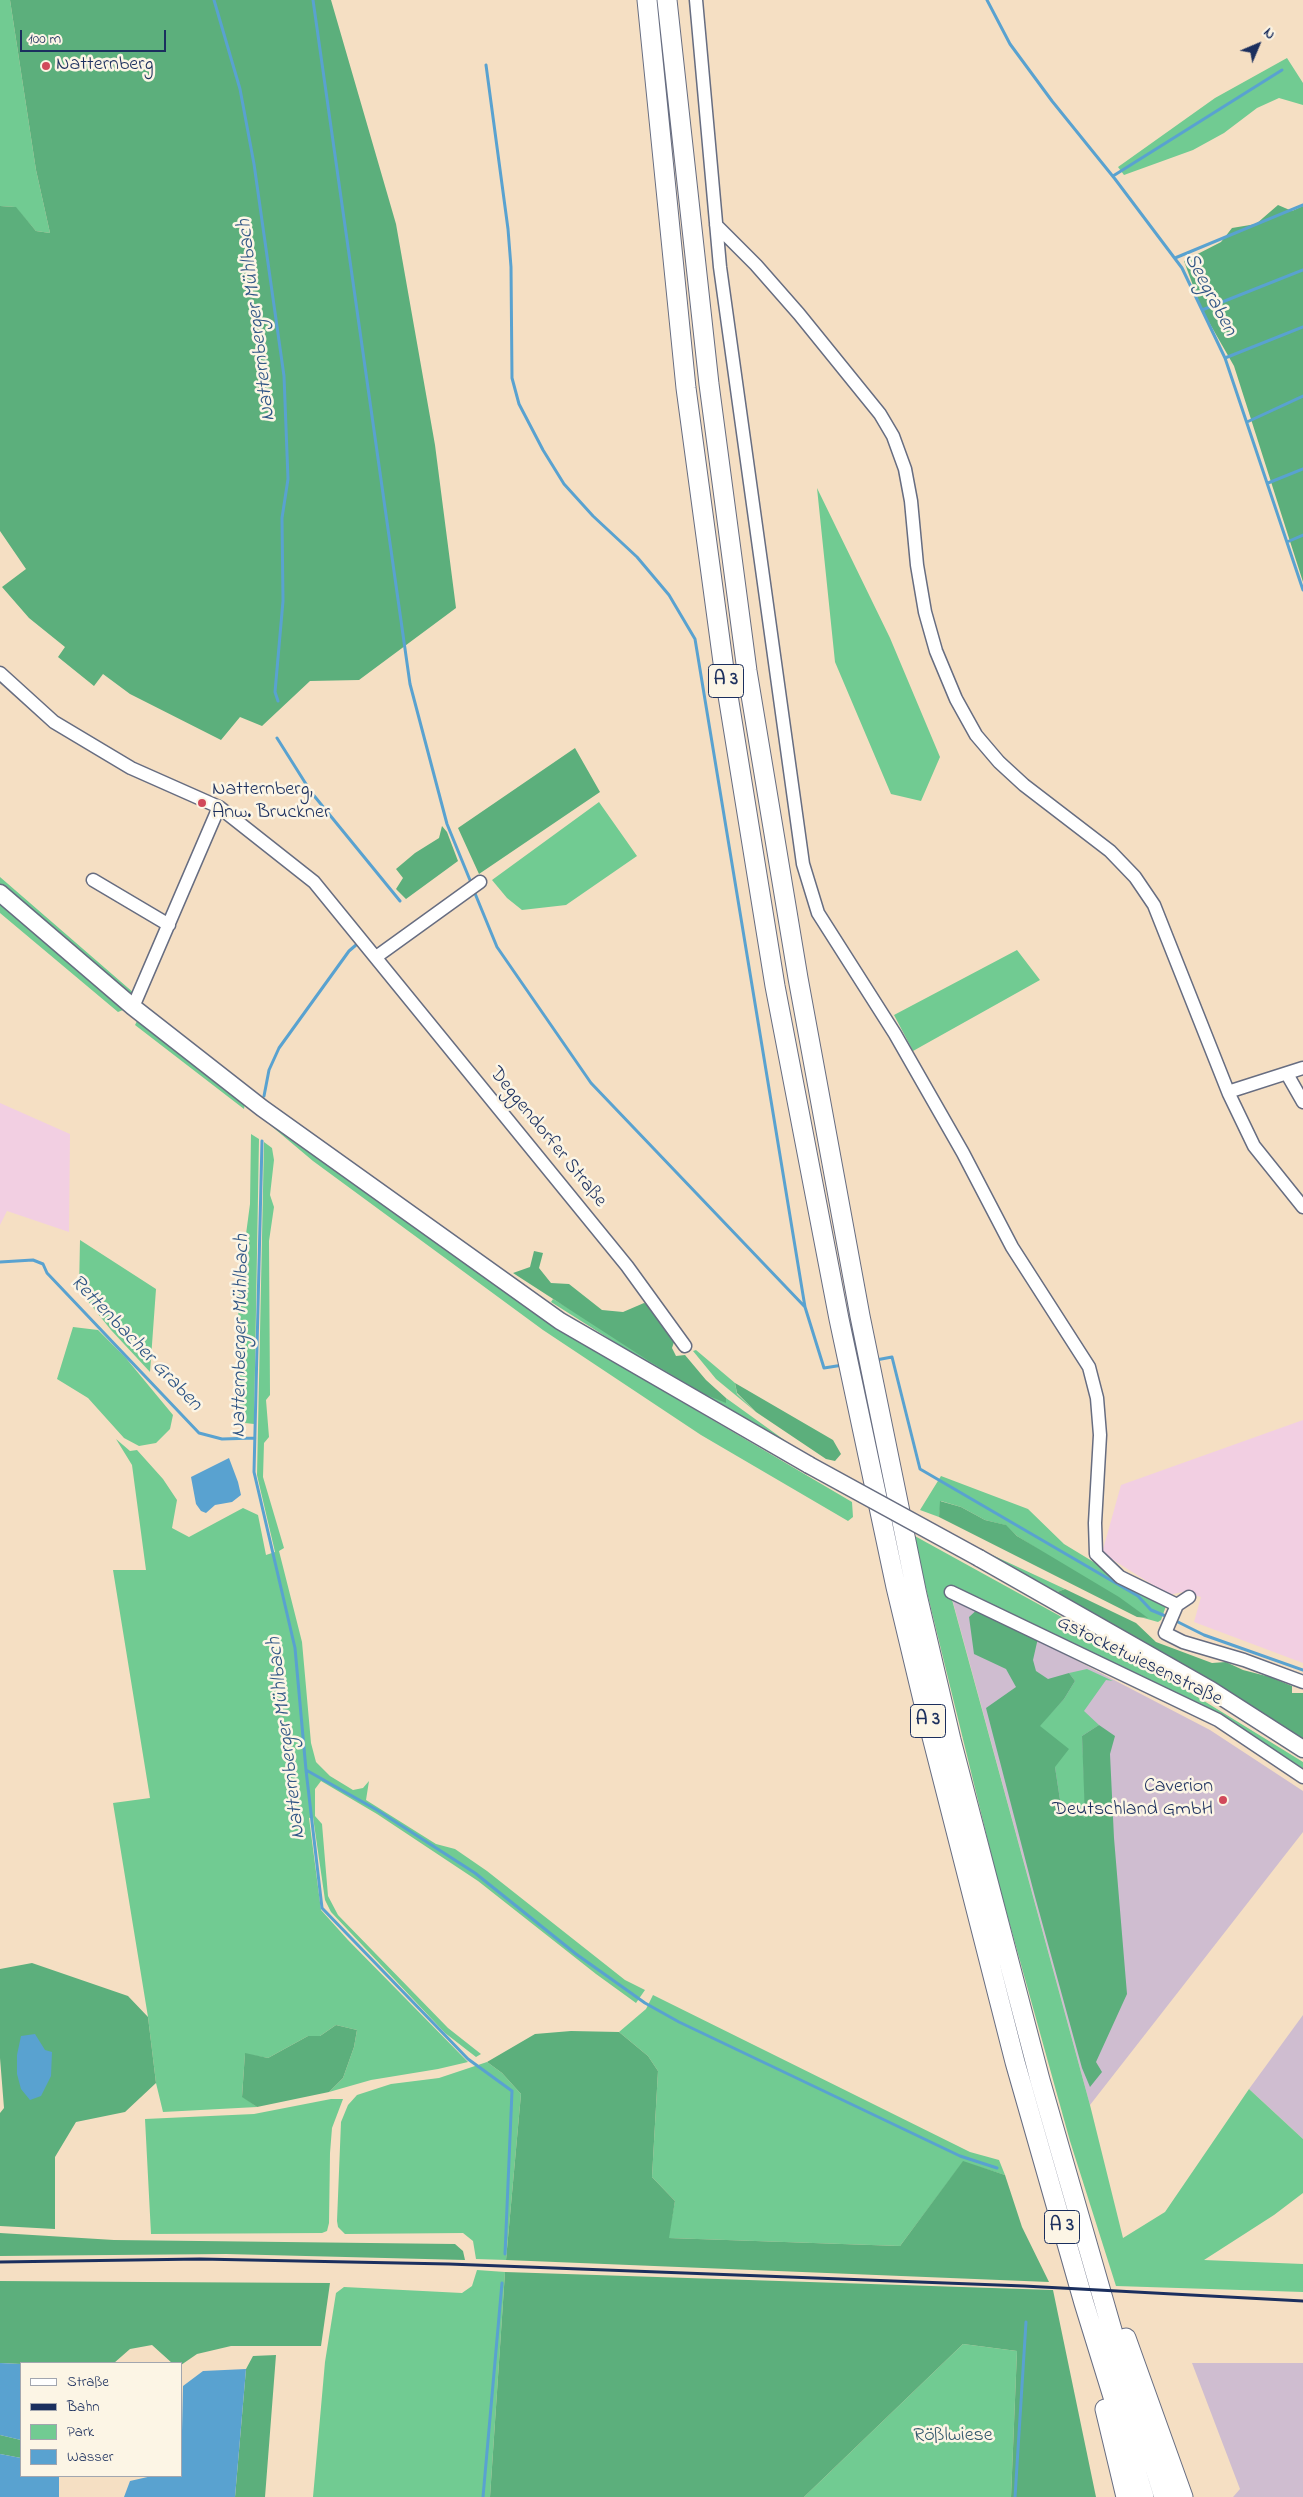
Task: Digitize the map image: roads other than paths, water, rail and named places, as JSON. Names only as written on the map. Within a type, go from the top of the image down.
[{"type":"highway","name":"A 3","points":[[647,0],[686,388],[725,677],[775,986],[851,1377],[896,1587],[929,1725],[1015,2062],[1111,2391],[1144,2497]]},
{"type":"highway","name":"A 3","points":[[667,0],[709,384],[747,672],[798,978],[867,1350],[917,1599],[951,1740],[1040,2080],[1083,2230],[1164,2497]]},
{"type":"highway","name":"A 3","points":[[1083,2230],[1095,2246],[1183,2497]]},
{"type":"highway","name":"A 3","points":[[1111,2391],[1105,2408],[1126,2497]]},
{"type":"highway","name":"A 3","points":[[1168,2450],[1177,2460],[1195,2497]]},
{"type":"main road","points":[[0,893],[133,1007],[262,1108],[560,1321],[809,1466],[979,1558],[1210,1690],[1303,1749]]},
{"type":"street","points":[[696,0],[722,286],[803,864],[818,914],[895,1034],[964,1153],[1012,1247],[1089,1367],[1097,1398],[1100,1435],[1094,1523],[1096,1554],[1120,1577],[1172,1614]]},
{"type":"street","points":[[716,225],[756,265],[799,314],[880,414],[893,436],[905,469],[911,501],[925,612],[936,651],[956,699],[976,735],[999,762],[1024,785],[1110,851],[1135,877],[1154,905],[1229,1094],[1254,1146],[1303,1208]]},
{"type":"street","name":"Deggendorfer Straße","points":[[0,673],[54,722],[131,768],[219,808],[314,882],[627,1266],[685,1346]]},
{"type":"street","points":[[133,1007],[219,808]]},
{"type":"street","points":[[93,880],[169,925]]},
{"type":"street","points":[[376,957],[475,886]]},
{"type":"street","points":[[1229,1094],[1231,1091],[1303,1068]]},
{"type":"street","points":[[1287,1074],[1303,1102]]},
{"type":"street","name":"Gstocketwiesenstraße","points":[[951,1592],[1218,1720],[1303,1777]]},
{"type":"street","points":[[1189,1597],[1172,1614],[1165,1632],[1184,1642],[1244,1660],[1303,1682]]},
{"type":"water","points":[[229,1458],[241,1495],[232,1502],[215,1505],[206,1513],[201,1511],[196,1504],[191,1477]]},
{"type":"water","points":[[35,2034],[45,2050],[52,2052],[51,2076],[41,2096],[30,2100],[21,2089],[17,2074],[17,2055],[21,2036]]},
{"type":"water","points":[[0,2363],[20,2364],[20,2440],[0,2435]]},
{"type":"water","points":[[246,2369],[235,2497],[124,2497],[130,2481],[148,2477],[182,2477],[183,2386],[203,2371]]},
{"type":"water","points":[[0,2454],[20,2458],[20,2477],[59,2477],[59,2497],[0,2497]]},
{"type":"waterway","name":"Natternberger Mühlbach","points":[[214,0],[240,89],[254,164],[284,376],[288,479],[282,518],[283,601],[275,692],[278,701]]},
{"type":"waterway","points":[[313,0],[410,684],[447,824],[472,885]]},
{"type":"waterway","name":"Seegraben","points":[[987,0],[1010,44],[1182,268],[1225,358],[1303,590]]},
{"type":"waterway","points":[[486,65],[508,229],[511,267],[512,378],[519,404],[543,450],[564,484],[593,516],[637,557],[669,595],[695,639],[805,1307]]},
{"type":"waterway","points":[[1113,176],[1282,70]]},
{"type":"waterway","points":[[1175,258],[1303,205]]},
{"type":"waterway","points":[[1202,310],[1303,270]]},
{"type":"waterway","points":[[1225,358],[1303,327]]},
{"type":"waterway","points":[[1247,422],[1303,396]]},
{"type":"waterway","points":[[1268,483],[1303,469]]},
{"type":"waterway","points":[[1287,542],[1303,535]]},
{"type":"waterway","name":"Natternberger Mühlbach","points":[[277,738],[311,792],[400,901]]},
{"type":"waterway","points":[[474,891],[497,947],[591,1083],[805,1307],[824,1368],[843,1365]]},
{"type":"waterway","name":"Natternberger Mühlbach","points":[[264,1096],[269,1070],[279,1048],[349,951],[356,945]]},
{"type":"waterway","name":"Natternberger Mühlbach","points":[[262,1141],[254,1472],[295,1648],[306,1770],[322,1908],[468,2059],[512,2091],[505,2254]]},
{"type":"waterway","name":"Rettenbacher Graben","points":[[0,1262],[33,1260],[43,1264],[47,1273],[199,1433],[222,1439],[255,1438]]},
{"type":"waterway","points":[[876,1360],[892,1357],[920,1469],[1138,1596],[1151,1610],[1168,1617]]},
{"type":"waterway","points":[[1174,1620],[1204,1635],[1303,1670]]},
{"type":"waterway","points":[[306,1770],[377,1810],[475,1873],[576,1954],[645,2003],[679,2022],[960,2156],[997,2168]]},
{"type":"waterway","name":"Natternberger Mühlbach","points":[[483,2497],[502,2283]]},
{"type":"waterway","points":[[1015,2497],[1026,2322]]},
{"type":"railway","points":[[0,2262],[200,2259],[449,2264],[1024,2286],[1303,2301]]},
{"type":"place","name":"Natternberg","points":[[46,66]]},
{"type":"place","name":"Natternberg, Anw. Bruckner","points":[[202,803]]},
{"type":"place","name":"Caverion Deutschland GmbH","points":[[1223,1800]]},
{"type":"park label","name":"Rößlwiese","points":[[953,2437]]}]
